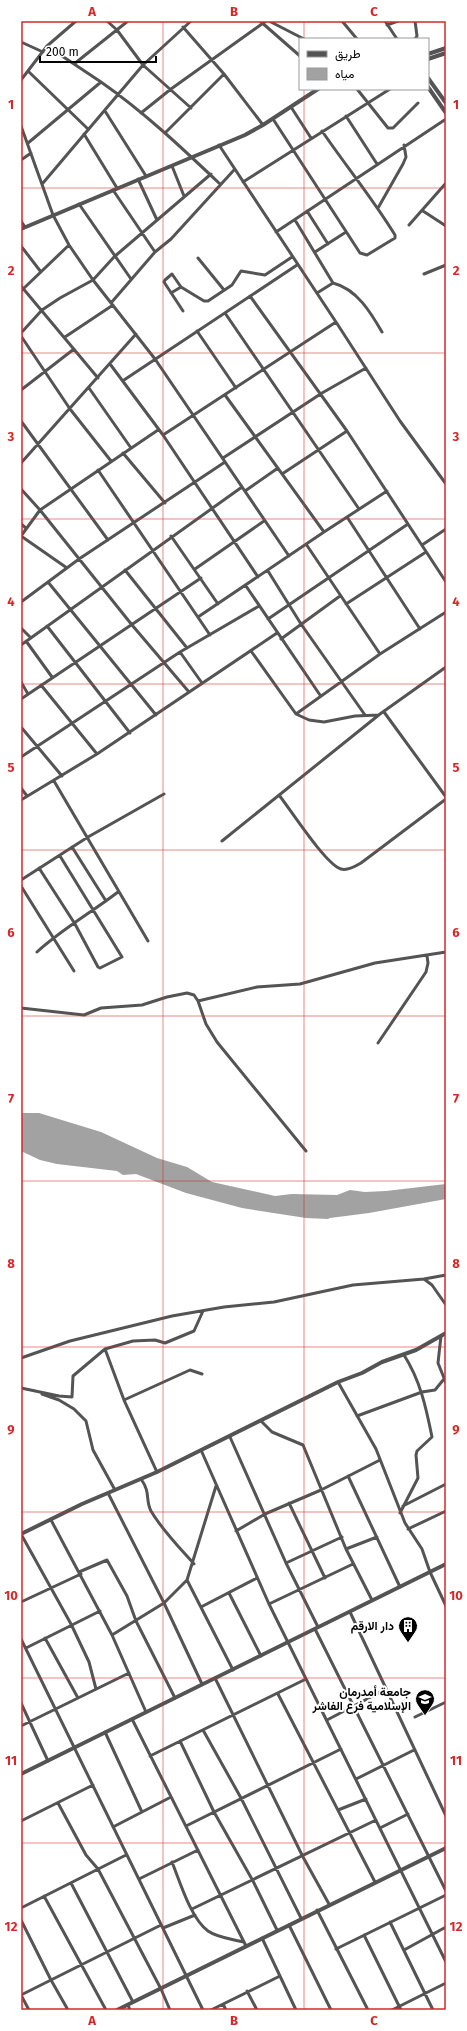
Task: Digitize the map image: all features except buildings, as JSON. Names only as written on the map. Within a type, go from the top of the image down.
[{"type":"street","points":[[21,80],[29,72],[47,46],[76,21]]},
{"type":"street","points":[[107,21],[117,30],[143,65],[191,108]]},
{"type":"street","points":[[74,64],[128,21]]},
{"type":"street","points":[[43,184],[143,65],[191,21]]},
{"type":"street","points":[[342,21],[356,38]]},
{"type":"street","points":[[385,21],[396,38]]},
{"type":"street","points":[[387,25],[398,21]]},
{"type":"street","points":[[414,21],[417,36],[416,38]]},
{"type":"street","points":[[261,22],[299,55]]},
{"type":"street","points":[[141,113],[261,22],[276,22],[302,38]]},
{"type":"street","points":[[183,27],[224,74],[263,125]]},
{"type":"street","points":[[21,42],[43,52]]},
{"type":"street","points":[[47,46],[101,82],[141,113],[192,157],[220,184]]},
{"type":"street","points":[[429,54],[446,48]]},
{"type":"street","points":[[429,59],[446,53]]},
{"type":"street","points":[[29,72],[88,129]]},
{"type":"street","points":[[165,133],[224,74]]},
{"type":"street","points":[[429,79],[446,103]]},
{"type":"street","points":[[28,143],[101,82]]},
{"type":"street","points":[[429,89],[446,113]]},
{"type":"street","points":[[21,221],[23,228],[172,166],[263,125],[316,90]]},
{"type":"street","points":[[358,90],[366,103],[390,128],[418,103]]},
{"type":"street","points":[[243,182],[388,90]]},
{"type":"street","points":[[435,98],[440,95]]},
{"type":"street","points":[[291,107],[311,138]]},
{"type":"street","points":[[105,111],[146,176]]},
{"type":"street","points":[[346,116],[376,164]]},
{"type":"street","points":[[276,232],[446,118]]},
{"type":"street","points":[[273,119],[346,232],[363,256],[367,255],[395,238],[378,208],[322,131]]},
{"type":"street","points":[[21,126],[53,215],[69,245],[93,280],[155,360],[223,458],[264,522],[289,556]]},
{"type":"street","points":[[84,134],[141,234],[155,252]]},
{"type":"street","points":[[219,145],[400,421],[446,484]]},
{"type":"street","points":[[378,208],[403,164],[406,156],[404,145]]},
{"type":"street","points":[[21,160],[31,153]]},
{"type":"street","points":[[172,166],[184,196]]},
{"type":"street","points":[[65,337],[112,304],[131,279],[155,252],[171,238],[234,170]]},
{"type":"street","points":[[21,333],[42,310],[60,298],[93,280],[114,257],[210,174]]},
{"type":"street","points":[[138,179],[157,220]]},
{"type":"street","points":[[409,225],[446,183]]},
{"type":"street","points":[[80,204],[114,257],[131,279]]},
{"type":"street","points":[[307,211],[328,244]]},
{"type":"street","points":[[422,211],[446,226]]},
{"type":"street","points":[[295,220],[333,283],[347,288],[355,295],[382,332]]},
{"type":"street","points":[[315,252],[346,232]]},
{"type":"street","points":[[69,245],[22,288],[65,337],[98,378]]},
{"type":"street","points":[[21,246],[40,272]]},
{"type":"street","points":[[183,311],[164,281],[172,274],[180,287],[202,301],[208,301],[232,285],[240,271],[265,275],[292,257]]},
{"type":"street","points":[[198,258],[224,290]]},
{"type":"street","points":[[424,274],[446,264]]},
{"type":"street","points":[[124,380],[297,265]]},
{"type":"street","points":[[317,293],[333,283]]},
{"type":"street","points":[[172,293],[180,287]]},
{"type":"street","points":[[250,296],[322,393],[446,582]]},
{"type":"street","points":[[225,313],[359,509]]},
{"type":"street","points":[[163,436],[336,322]]},
{"type":"street","points":[[197,331],[236,388]]},
{"type":"street","points":[[21,463],[136,334]]},
{"type":"street","points":[[21,336],[70,409],[111,461]]},
{"type":"street","points":[[21,390],[74,349]]},
{"type":"street","points":[[110,364],[124,380],[195,482],[258,577]]},
{"type":"street","points":[[223,458],[322,393],[366,368]]},
{"type":"street","points":[[89,388],[131,448]]},
{"type":"street","points":[[225,395],[324,532]]},
{"type":"street","points":[[21,421],[108,540]]},
{"type":"street","points":[[66,568],[21,536],[26,528],[40,510],[158,430]]},
{"type":"street","points":[[282,474],[347,430]]},
{"type":"street","points":[[123,453],[165,503]]},
{"type":"street","points":[[21,595],[23,600],[79,559],[225,462]]},
{"type":"street","points":[[245,491],[278,468]]},
{"type":"street","points":[[98,470],[210,635]]},
{"type":"street","points":[[21,645],[242,487]]},
{"type":"street","points":[[21,489],[40,510],[132,625],[189,692]]},
{"type":"street","points":[[198,617],[386,491]]},
{"type":"street","points":[[347,517],[420,629]]},
{"type":"street","points":[[195,569],[264,522]]},
{"type":"street","points":[[21,524],[26,528]]},
{"type":"street","points":[[268,619],[408,524]]},
{"type":"street","points":[[422,545],[446,528]]},
{"type":"street","points":[[172,536],[218,604]]},
{"type":"street","points":[[306,544],[380,654]]},
{"type":"street","points":[[346,604],[426,552]]},
{"type":"street","points":[[125,570],[157,608],[187,648]]},
{"type":"street","points":[[268,571],[301,624],[365,715]]},
{"type":"street","points":[[21,698],[201,578]]},
{"type":"street","points":[[48,582],[101,645],[156,715]]},
{"type":"street","points":[[246,586],[320,695]]},
{"type":"street","points":[[281,639],[340,596]]},
{"type":"street","points":[[21,757],[132,685],[164,662],[259,606]]},
{"type":"street","points":[[296,714],[320,695],[380,654],[446,612]]},
{"type":"street","points":[[47,626],[130,733]]},
{"type":"street","points":[[21,628],[31,638]]},
{"type":"street","points":[[21,800],[130,733],[277,633]]},
{"type":"street","points":[[26,641],[52,677]]},
{"type":"street","points":[[251,651],[296,714],[309,720],[324,722],[348,717],[379,715]]},
{"type":"street","points":[[180,652],[202,683]]},
{"type":"street","points":[[222,841],[379,715],[446,667]]},
{"type":"street","points":[[21,682],[28,694]]},
{"type":"street","points":[[41,685],[97,754]]},
{"type":"street","points":[[279,795],[322,853],[342,870],[362,863],[446,798],[384,712]]},
{"type":"street","points":[[21,727],[62,776]]},
{"type":"street","points":[[54,781],[148,941]]},
{"type":"street","points":[[21,788],[27,796]]},
{"type":"street","points":[[21,880],[88,837],[164,794]]},
{"type":"street","points":[[72,847],[106,901]]},
{"type":"street","points":[[39,868],[75,924],[98,968],[122,957],[60,856]]},
{"type":"street","points":[[21,886],[74,971]]},
{"type":"street","points":[[37,952],[54,937],[75,924],[118,892]]},
{"type":"street","points":[[198,1001],[258,987],[300,984],[354,968],[446,952]]},
{"type":"street","points":[[378,1043],[426,972],[428,963],[427,956]]},
{"type":"street","points":[[21,1008],[84,1015],[101,1008],[142,1005],[167,997],[187,993],[194,995],[198,1001],[206,1024],[217,1042],[306,1151]]},
{"type":"street","points":[[21,1358],[70,1341],[172,1316],[274,1302],[353,1285],[424,1279],[446,1275]]},
{"type":"street","points":[[424,1279],[432,1285],[446,1305]]},
{"type":"street","points":[[32,1391],[72,1397],[73,1376],[105,1349],[133,1341],[155,1340],[165,1343],[194,1331],[203,1311]]},
{"type":"street","points":[[96,1689],[89,1662],[71,1624],[21,1534],[108,1493],[157,1472],[338,1382],[416,1350],[446,1333]]},
{"type":"street","points":[[441,1336],[438,1363],[446,1383]]},
{"type":"street","points":[[105,1349],[124,1400],[157,1472]]},
{"type":"street","points":[[400,1513],[418,1478],[416,1455],[432,1437],[422,1392],[412,1368],[404,1355]]},
{"type":"street","points":[[124,1400],[190,1370],[202,1374]]},
{"type":"street","points":[[358,1416],[422,1392],[435,1390],[444,1379]]},
{"type":"street","points":[[338,1382],[376,1450],[400,1513],[408,1529],[422,1549],[430,1572],[446,1606]]},
{"type":"street","points":[[21,1388],[59,1400],[74,1409],[86,1421],[93,1450],[115,1490]]},
{"type":"street","points":[[261,1421],[272,1432],[303,1445],[346,1549],[372,1600]]},
{"type":"street","points":[[230,1436],[286,1563],[353,1706],[430,1856],[446,1891]]},
{"type":"street","points":[[201,1450],[268,1604],[402,1870],[446,1962]]},
{"type":"street","points":[[236,1531],[265,1514],[321,1490],[380,1460]]},
{"type":"street","points":[[348,1476],[400,1587]]},
{"type":"street","points":[[141,1479],[148,1489],[149,1503],[154,1515],[194,1564]]},
{"type":"street","points":[[403,1506],[446,1484]]},
{"type":"street","points":[[112,1635],[164,1603],[187,1580],[194,1564],[216,1486]]},
{"type":"street","points":[[108,1493],[164,1603],[202,1684]]},
{"type":"street","points":[[289,1503],[324,1578]]},
{"type":"street","points":[[408,1529],[446,1512]]},
{"type":"street","points":[[51,1520],[112,1635],[146,1712]]},
{"type":"street","points":[[286,1563],[342,1537]]},
{"type":"street","points":[[346,1549],[377,1537]]},
{"type":"street","points":[[21,1602],[107,1560],[127,1596],[136,1621],[175,1698]]},
{"type":"street","points":[[268,1604],[353,1564]]},
{"type":"street","points":[[21,1774],[446,1564]]},
{"type":"street","points":[[201,1607],[257,1578]]},
{"type":"street","points":[[187,1580],[233,1670]]},
{"type":"street","points":[[229,1593],[261,1656]]},
{"type":"street","points":[[26,1648],[71,1624],[100,1611]]},
{"type":"street","points":[[350,1612],[414,1750],[445,1809],[446,1816]]},
{"type":"street","points":[[45,1638],[78,1698]]},
{"type":"street","points":[[21,1639],[203,2010]]},
{"type":"street","points":[[21,1726],[129,1673]]},
{"type":"street","points":[[216,1678],[303,1857],[329,1904]]},
{"type":"street","points":[[150,1756],[306,1679]]},
{"type":"street","points":[[327,1720],[386,1689]]},
{"type":"street","points":[[278,1694],[375,1882]]},
{"type":"street","points":[[415,1717],[446,1702]]},
{"type":"street","points":[[21,1703],[48,1761]]},
{"type":"street","points":[[132,1719],[245,1944]]},
{"type":"street","points":[[203,1730],[241,1798],[301,1918]]},
{"type":"street","points":[[105,1732],[142,1812]]},
{"type":"street","points":[[180,1741],[214,1812],[253,1881],[277,1930]]},
{"type":"street","points":[[186,1826],[341,1749]]},
{"type":"street","points":[[356,1779],[414,1750]]},
{"type":"street","points":[[21,1821],[93,1785]]},
{"type":"street","points":[[113,1827],[171,1797]]},
{"type":"street","points":[[338,1810],[366,1799]]},
{"type":"street","points":[[58,1803],[86,1855],[98,1869],[161,1989],[170,2010]]},
{"type":"street","points":[[380,1828],[408,1814]]},
{"type":"street","points":[[192,1909],[303,1857],[376,1820]]},
{"type":"street","points":[[117,2010],[187,1976],[245,1944],[262,1938],[446,1848]]},
{"type":"street","points":[[139,1879],[198,1850]]},
{"type":"street","points":[[21,1908],[126,1855]]},
{"type":"street","points":[[172,1862],[192,1909],[203,1926],[214,1934],[245,1944]]},
{"type":"street","points":[[71,1882],[133,2002]]},
{"type":"street","points":[[336,1949],[446,1894]]},
{"type":"street","points":[[44,1896],[83,1965],[106,2010]]},
{"type":"street","points":[[317,1910],[368,2010]]},
{"type":"street","points":[[29,2010],[21,1995],[135,1939],[195,1915]]},
{"type":"street","points":[[21,1920],[68,2010]]},
{"type":"street","points":[[390,1922],[433,2010]]},
{"type":"street","points":[[289,1924],[331,2010]]},
{"type":"street","points":[[404,1950],[446,1927]]},
{"type":"street","points":[[364,1935],[401,2010]]},
{"type":"street","points":[[262,1938],[296,2010]]},
{"type":"street","points":[[210,2010],[280,1976]]},
{"type":"street","points":[[392,2010],[446,1984]]},
{"type":"street","points":[[247,1991],[257,2010]]},
{"type":"street","points":[[223,2004],[226,2010]]},
{"type":"street","points":[[128,2005],[130,2010]]},
{"type":"water","points":[[21,1113],[39,1113],[101,1132],[157,1158],[187,1167],[212,1182],[275,1196],[292,1194],[337,1195],[350,1190],[365,1192],[386,1191],[446,1184],[446,1199],[328,1219],[306,1218],[242,1208],[186,1193],[136,1174],[123,1175],[117,1171],[57,1164],[40,1160],[21,1151]]},
{"type":"place","name":"دار الارقم","points":[[408,1643]]},
{"type":"place","name":"جامعة أمدرمان الإسلامية فرع الفاشر","points":[[425,1716]]}]
